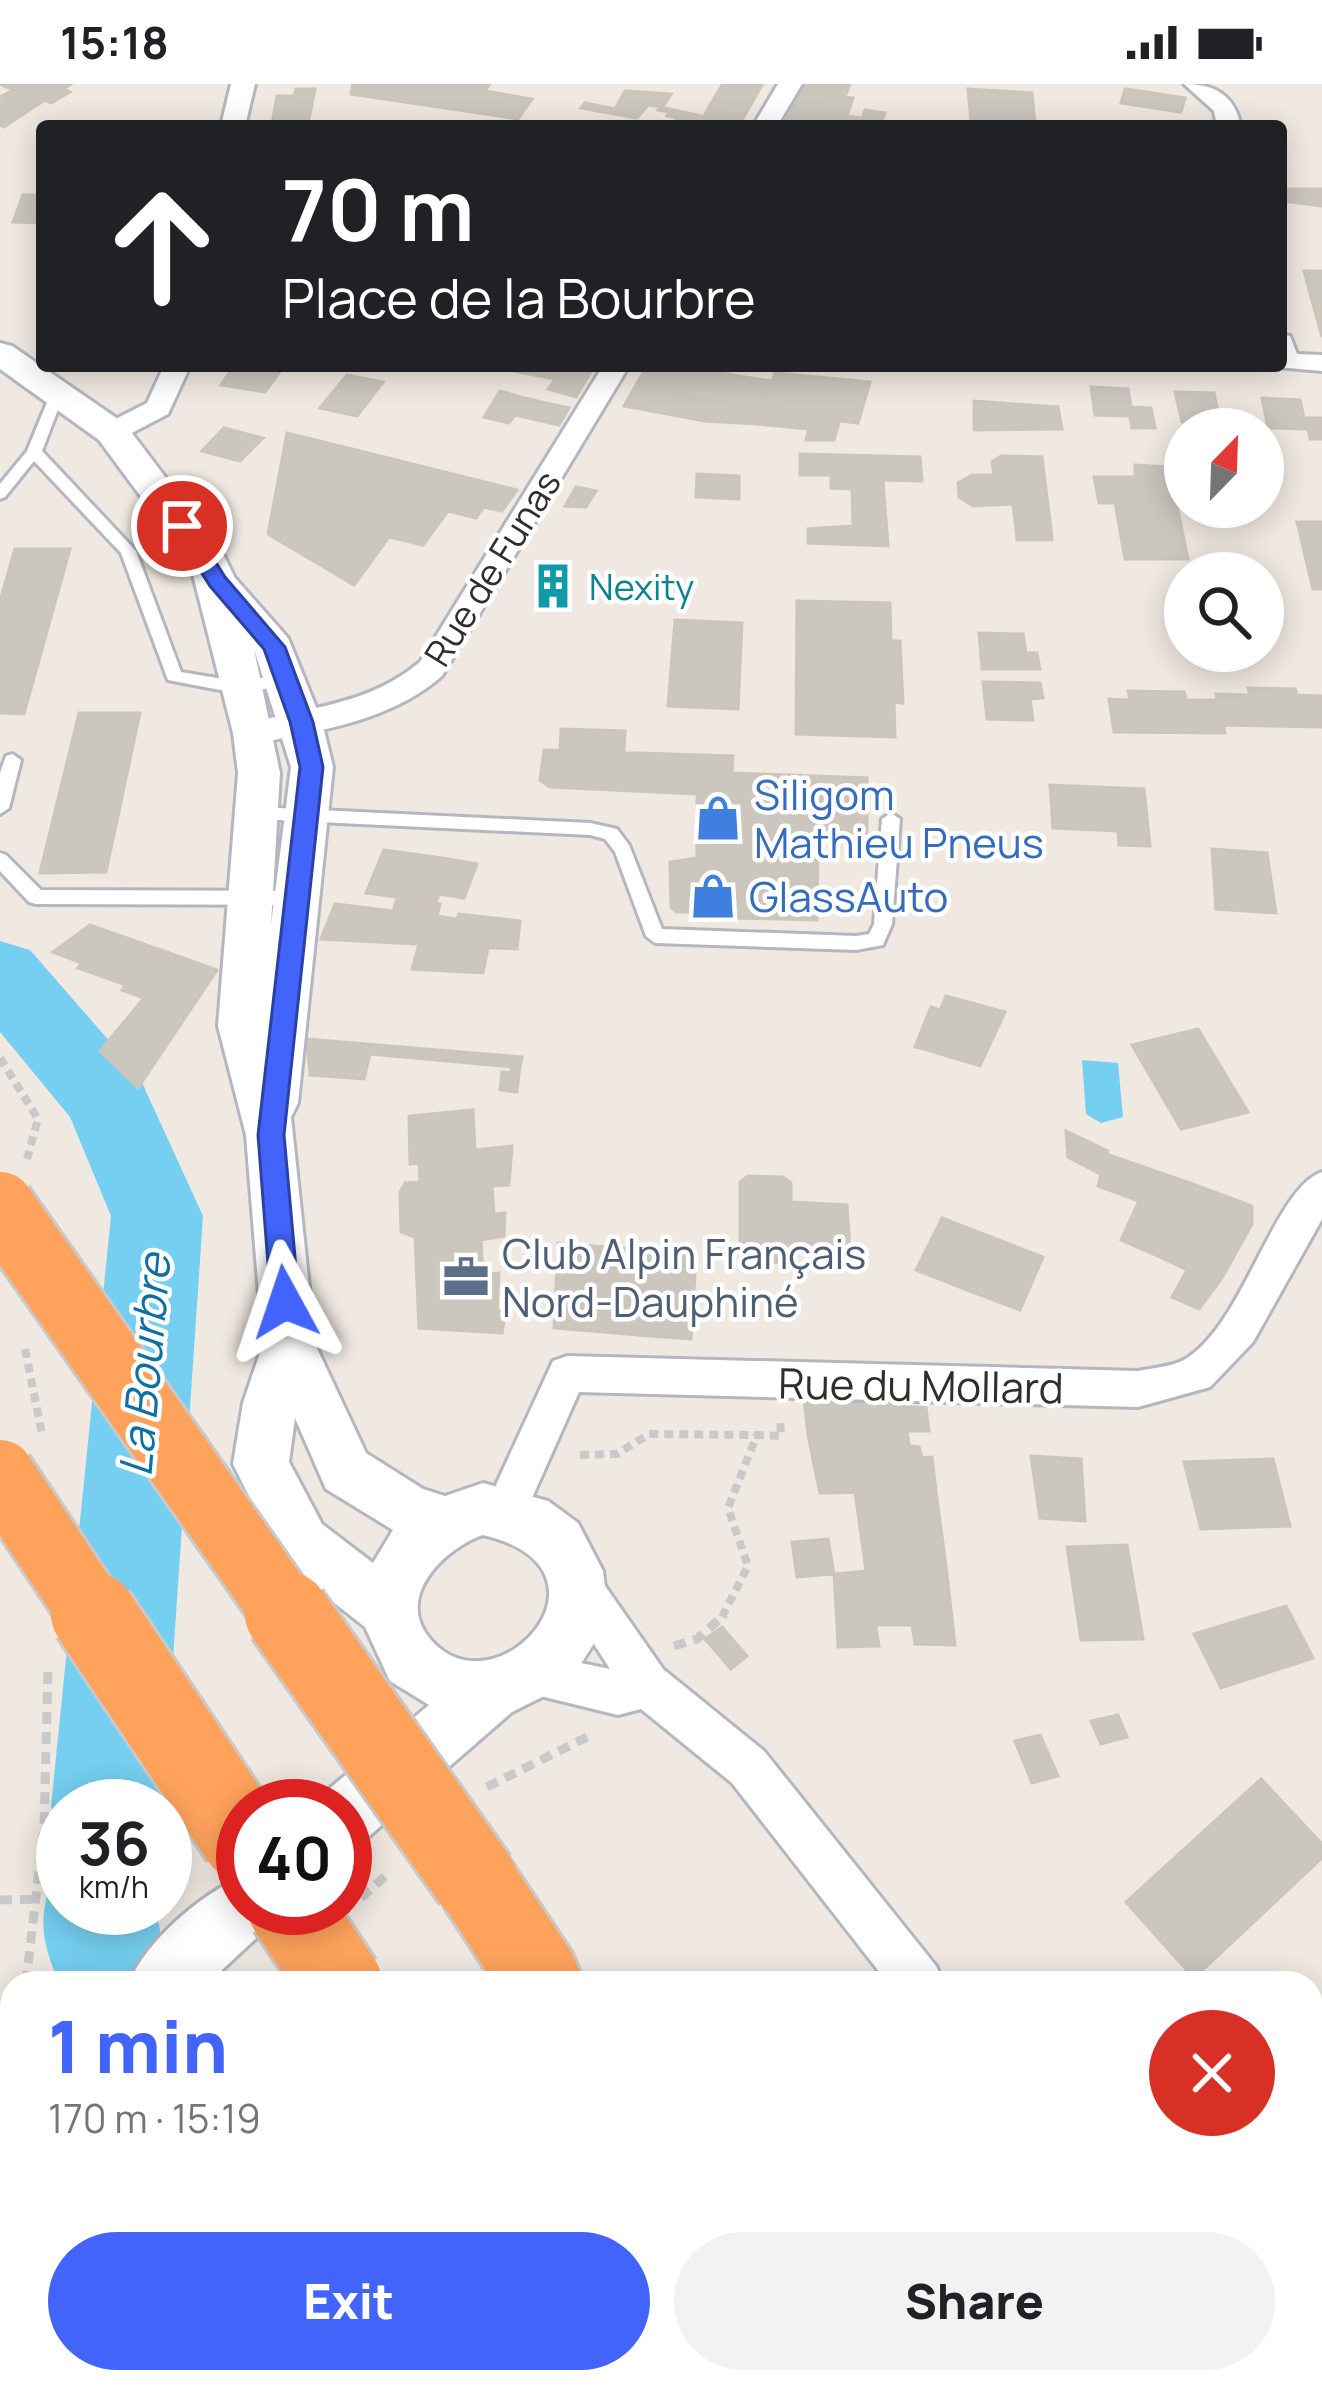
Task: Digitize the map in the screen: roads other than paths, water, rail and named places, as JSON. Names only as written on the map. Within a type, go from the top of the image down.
[{"type":"highway","points":[[0,1206],[534,1971]]},
{"type":"highway","points":[[0,1474],[216,1798]]},
{"type":"highway","points":[[308,1935],[332,1971]]},
{"type":"street","points":[[234,120],[243,84]]},
{"type":"street","points":[[769,120],[790,84]]},
{"type":"street","points":[[1196,84],[1225,108],[1227,120]]},
{"type":"street","points":[[0,353],[112,432],[208,560],[217,582],[254,733],[257,813],[242,1026],[271,1135],[289,1344],[346,1471],[406,1509],[441,1521]]},
{"type":"street","points":[[1287,361],[1322,362]]},
{"type":"street","points":[[112,432],[158,408],[175,372]]},
{"type":"street","name":"Rue de Funas","points":[[254,733],[368,706],[412,688],[431,669],[612,372]]},
{"type":"street","points":[[217,582],[274,647],[302,722],[312,767],[271,1135]]},
{"type":"street","name":"Rue du Mollard","points":[[506,1510],[567,1374],[1138,1389],[1199,1373],[1254,1310],[1300,1216],[1322,1187]]},
{"type":"street","points":[[289,1344],[270,1403],[261,1464],[302,1543],[391,1612]]},
{"type":"street","points":[[372,1794],[514,1681],[553,1658],[569,1637],[578,1613],[580,1588],[573,1560],[556,1537],[533,1520],[506,1510],[483,1509],[441,1521],[418,1538],[401,1560],[392,1586],[396,1635],[424,1671],[470,1688],[514,1681],[618,1693],[647,1685]]},
{"type":"street","points":[[580,1588],[647,1685],[748,1767],[910,1971]]},
{"type":"street","points":[[371,1779],[402,1728],[424,1671]]},
{"type":"street","points":[[174,1971],[216,1933]]},
{"type":"lane","points":[[0,494],[34,452],[58,391]]},
{"type":"lane","points":[[34,452],[128,551],[174,676],[242,688],[287,679]]},
{"type":"lane","points":[[0,808],[12,760]]},
{"type":"lane","points":[[257,813],[590,829],[611,834],[623,850],[655,936],[856,943],[876,940],[883,924],[891,819]]},
{"type":"lane","points":[[0,860],[36,896],[300,898]]},
{"type":"water","points":[[1082,1060],[1118,1063],[1123,1117],[1101,1123],[1086,1114]]},
{"type":"waterway","name":"La Bourbre","points":[[0,973],[107,1099],[157,1216],[109,1779]]},
{"type":"waterway","name":"La Bourbre","points":[[103,1935],[107,1959]]},
{"type":"place","name":"Nexity","points":[[553,586]]},
{"type":"place","name":"Siligom Mathieu Pneus","points":[[718,818]]},
{"type":"place","name":"GlassAuto","points":[[713,896]]},
{"type":"place","name":"Club Alpin Français Nord-Dauphiné","points":[[466,1277]]}]
